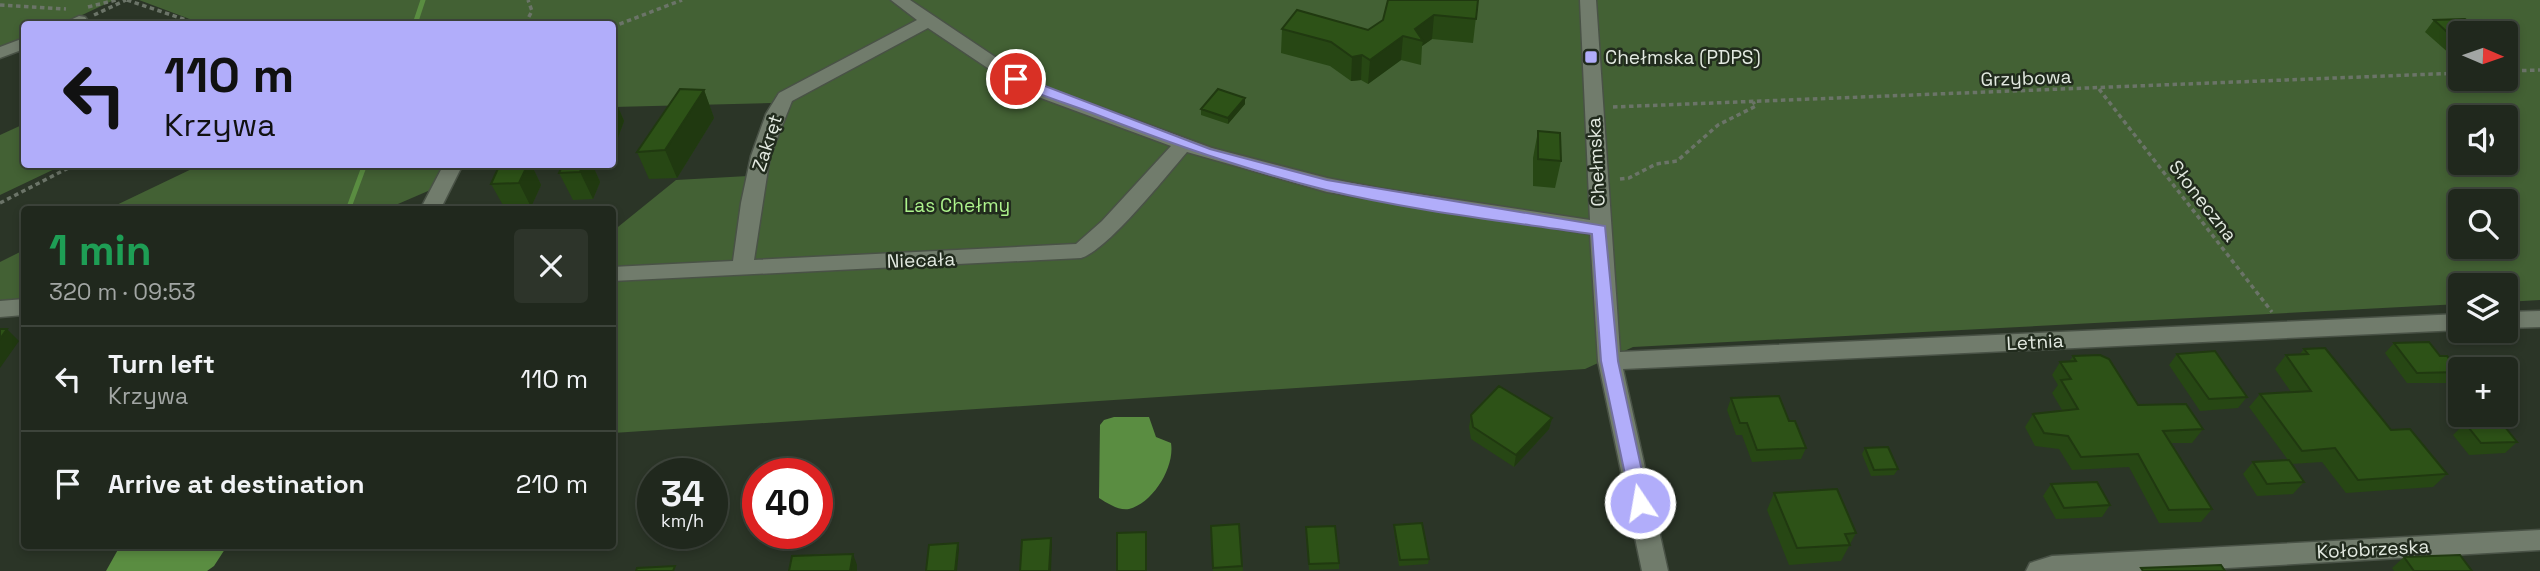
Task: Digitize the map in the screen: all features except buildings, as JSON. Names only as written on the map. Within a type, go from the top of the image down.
[{"type":"street","points":[[899,0],[1026,84],[1184,144],[1327,185],[1431,205],[1600,229]]},
{"type":"street","name":"Chełmska","points":[[1588,0],[1609,361],[1655,571]]},
{"type":"street","name":"Zakręt","points":[[743,267],[745,232],[755,181],[777,109],[785,97],[928,21]]},
{"type":"street","points":[[0,53],[21,44]]},
{"type":"street","name":"Niecała","points":[[616,274],[1080,251],[1109,226],[1184,144]]},
{"type":"street","points":[[432,206],[452,168]]},
{"type":"street","points":[[0,309],[21,307]]},
{"type":"street","points":[[2518,319],[2540,318]]},
{"type":"street","name":"Letnia","points":[[1609,361],[2448,323]]},
{"type":"street","name":"Kołobrzeska","points":[[2039,571],[2052,567],[2540,540]]},
{"type":"path","points":[[78,15],[116,0]]},
{"type":"path","points":[[0,5],[78,15],[126,0],[189,21]]},
{"type":"path","points":[[527,21],[532,11],[528,0]]},
{"type":"path","points":[[616,25],[682,0]]},
{"type":"path","points":[[2518,71],[2540,70]]},
{"type":"path","name":"Grzybowa","points":[[1593,108],[2448,74]]},
{"type":"path","name":"Słoneczna","points":[[2099,89],[2286,331]]},
{"type":"path","points":[[1611,182],[1629,178],[1656,164],[1677,161],[1718,125],[1756,106],[1754,102]]},
{"type":"path","points":[[0,203],[68,168]]},
{"type":"green space","points":[[0,0],[114,0],[69,21],[21,21],[21,41],[0,49]]},
{"type":"green space","name":"Las Chełmy","points":[[139,0],[2540,0],[2540,300],[2518,301],[2518,273],[2448,273],[2448,305],[1633,347],[1585,369],[616,433],[616,229],[676,180],[748,176],[771,103],[616,107],[616,21],[195,21]]},
{"type":"green space","points":[[21,125],[21,168],[57,168],[0,195],[0,135]]},
{"type":"green space","points":[[194,168],[446,168],[435,188],[393,206],[114,206]]},
{"type":"green space","points":[[21,252],[21,301],[0,302],[0,262]]},
{"type":"shaded area","points":[[1114,417],[1149,417],[1156,437],[1171,443],[1170,463],[1160,483],[1146,500],[1129,509],[1117,508],[1099,498],[1100,425],[1104,420]]},
{"type":"shaded area","points":[[118,549],[225,549],[214,566],[207,571],[106,571]]},
{"type":"waterway","points":[[416,21],[423,0]]},
{"type":"waterway","points":[[349,206],[364,168]]},
{"type":"place","name":"Chełmska (PDPS)","points":[[1591,57]]},
{"type":"route","points":[[1016,79],[1047,94],[1205,152],[1327,185],[1431,205],[1600,229],[1609,361],[1640,503]]}]
